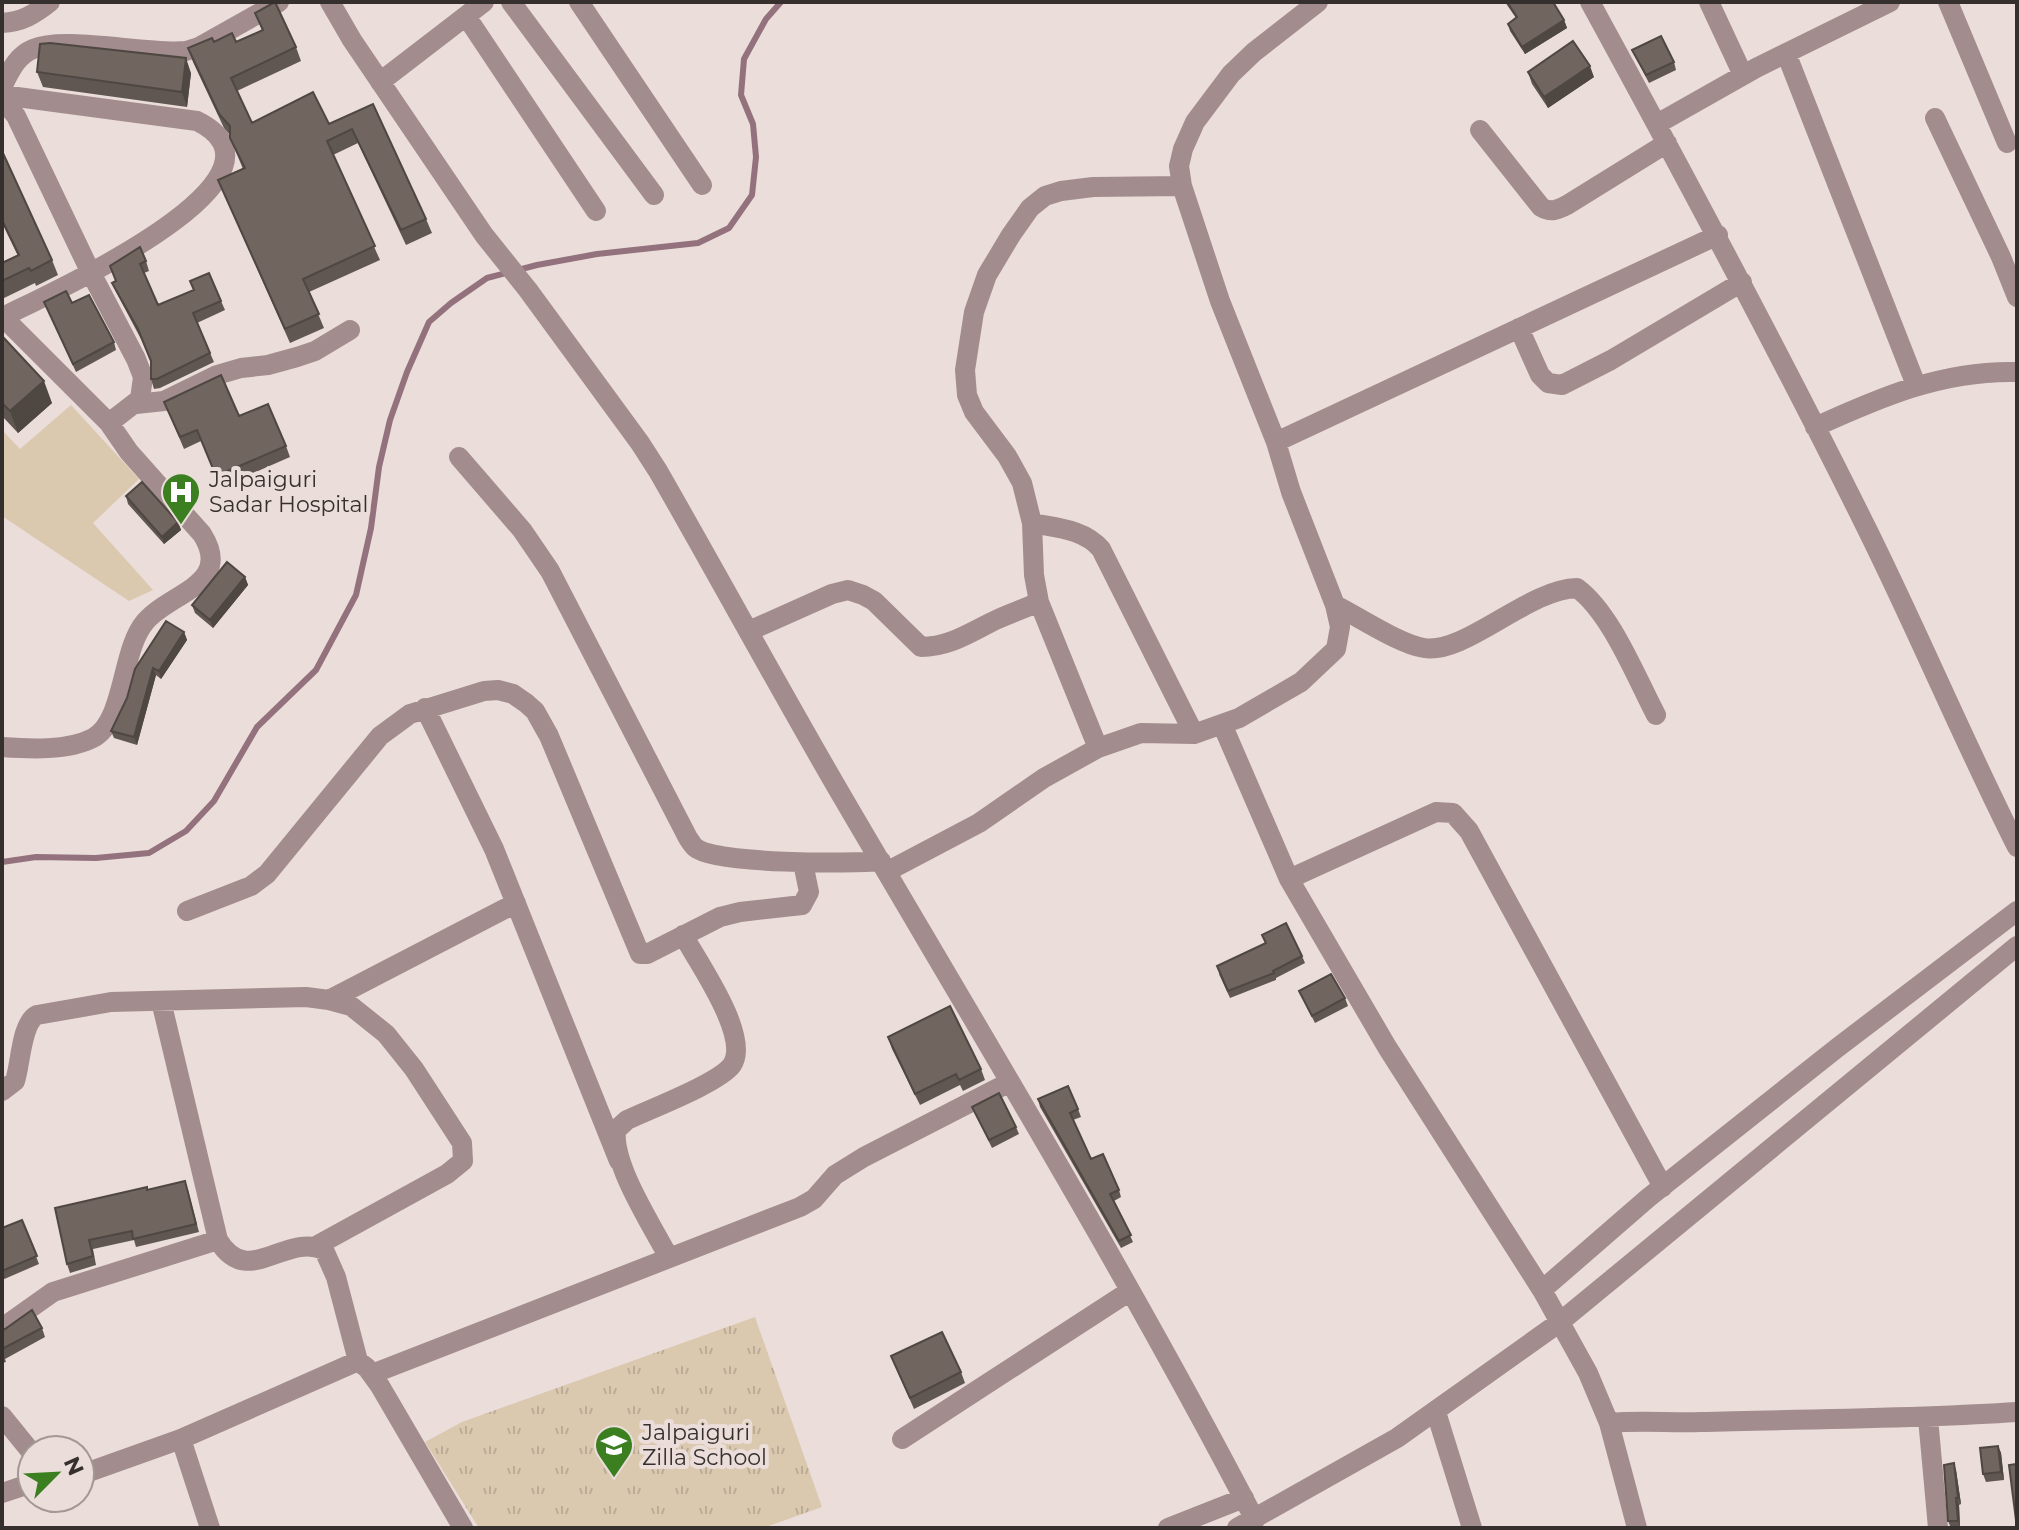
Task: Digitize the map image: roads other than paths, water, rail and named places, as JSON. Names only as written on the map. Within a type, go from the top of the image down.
[{"type":"street","points":[[2,23],[16,22],[35,14],[50,2]]},
{"type":"street","points":[[2,87],[20,58],[41,46],[186,51],[199,47],[279,2]]},
{"type":"street","points":[[330,2],[484,235],[640,443],[1130,1291],[1244,1498],[1246,1524],[1397,1438],[1560,1322],[2017,946]]},
{"type":"street","points":[[380,82],[484,2]]},
{"type":"street","points":[[511,2],[654,195]]},
{"type":"street","points":[[579,2],[702,185]]},
{"type":"street","points":[[459,457],[522,530],[550,571],[696,849],[720,855],[803,863],[884,866],[979,823],[1044,778],[1098,748],[1141,733],[1194,734],[1273,700],[1322,665],[1336,649],[1339,639],[1335,605],[1291,492],[1276,442],[1220,301],[1182,186],[1179,166],[1195,122],[1231,74],[1318,2]]},
{"type":"street","points":[[1590,2],[1718,235],[1868,531],[2017,847]]},
{"type":"street","points":[[1709,2],[1743,75]]},
{"type":"street","points":[[1841,2],[1850,22]]},
{"type":"street","points":[[1657,124],[1743,75],[1890,2]]},
{"type":"street","points":[[1948,2],[2007,143]]},
{"type":"street","points":[[466,16],[596,211]]},
{"type":"street","points":[[1786,53],[1916,385]]},
{"type":"street","points":[[2,97],[16,116],[140,367],[143,385],[140,399],[109,423]]},
{"type":"street","points":[[2,97],[197,121],[212,131],[223,146],[225,157],[218,177],[196,205],[161,231],[3,316],[109,423],[129,452],[202,534],[211,553],[211,569],[200,582],[143,623],[112,713],[104,728],[94,737],[58,746],[2,747]]},
{"type":"street","points":[[1935,118],[2017,297]]},
{"type":"street","points":[[1480,130],[1541,207],[1548,211],[1567,205],[1667,143]]},
{"type":"street","points":[[1098,748],[1039,602],[1034,575],[1032,523],[1022,483],[1007,456],[974,412],[967,395],[965,370],[974,312],[987,275],[1030,208],[1045,196],[1061,191],[1093,187],[1182,186]]},
{"type":"street","points":[[1276,442],[1718,235]]},
{"type":"street","points":[[1519,328],[1540,375],[1548,383],[1562,385],[1611,360],[1742,282]]},
{"type":"street","points":[[136,404],[164,401],[229,371],[315,351],[350,330]]},
{"type":"street","points":[[1815,427],[1916,385],[1972,373],[2017,372]]},
{"type":"street","points":[[1032,523],[1082,533],[1093,539],[1101,549],[1194,734]]},
{"type":"street","points":[[1335,605],[1413,645],[1439,648],[1549,593],[1577,588],[1589,597],[1603,615],[1656,715]]},
{"type":"street","points":[[749,631],[832,594],[848,590],[874,601],[921,647],[933,647],[949,644],[1039,602]]},
{"type":"street","points":[[187,911],[251,886],[267,874],[380,736],[410,714],[484,691],[498,690],[513,694],[535,711],[588,824],[640,954],[647,954],[720,917],[802,905],[809,892],[803,863]]},
{"type":"street","points":[[425,708],[494,849],[619,1161],[669,1258]]},
{"type":"street","points":[[1222,724],[1289,879],[1387,1047],[1542,1290],[1588,1373],[1609,1423],[1637,1528]]},
{"type":"street","points":[[1289,879],[1436,812],[1453,813],[1469,831],[1663,1187]]},
{"type":"street","points":[[329,1000],[516,903]]},
{"type":"street","points":[[1542,1290],[1663,1187],[1837,1048],[2017,911]]},
{"type":"street","points":[[619,1161],[616,1130],[627,1120],[719,1076],[732,1065],[737,1051],[730,1020],[683,935]]},
{"type":"street","points":[[2,1091],[15,1081],[26,1027],[31,1018],[111,1002],[306,997],[329,1000],[351,1006],[369,1019],[408,1060],[462,1143],[463,1161],[447,1174],[316,1246],[250,1262],[236,1260],[218,1240],[161,1001]]},
{"type":"street","points":[[96,1469],[800,1207],[814,1199],[835,1175],[864,1157],[1010,1082]]},
{"type":"street","points":[[2,1328],[60,1289],[218,1240]]},
{"type":"street","points":[[316,1246],[324,1250],[336,1277],[365,1368],[463,1528]]},
{"type":"street","points":[[902,1439],[1130,1291]]},
{"type":"street","points":[[1436,1412],[1472,1528]]},
{"type":"street","points":[[1609,1423],[1635,1420],[1662,1424],[1771,1418],[1928,1418],[2017,1412]]},
{"type":"street","points":[[2,1416],[17,1434]]},
{"type":"street","points":[[1928,1418],[1938,1528]]},
{"type":"street","points":[[181,1439],[210,1528]]},
{"type":"street","points":[[1168,1528],[1244,1498]]},
{"type":"waterway","points":[[2,862],[36,857],[96,858],[149,853],[186,831],[214,801],[257,727],[316,670],[356,595],[390,420],[429,322],[487,278],[597,254],[698,243],[729,228],[752,195],[756,157],[753,124],[741,95],[744,59],[766,19],[781,2]]},
{"type":"place","name":"Jalpaiguri Sadar Hospital","points":[[181,526]]},
{"type":"place","name":"Jalpaiguri Zilla School","points":[[614,1479]]}]
